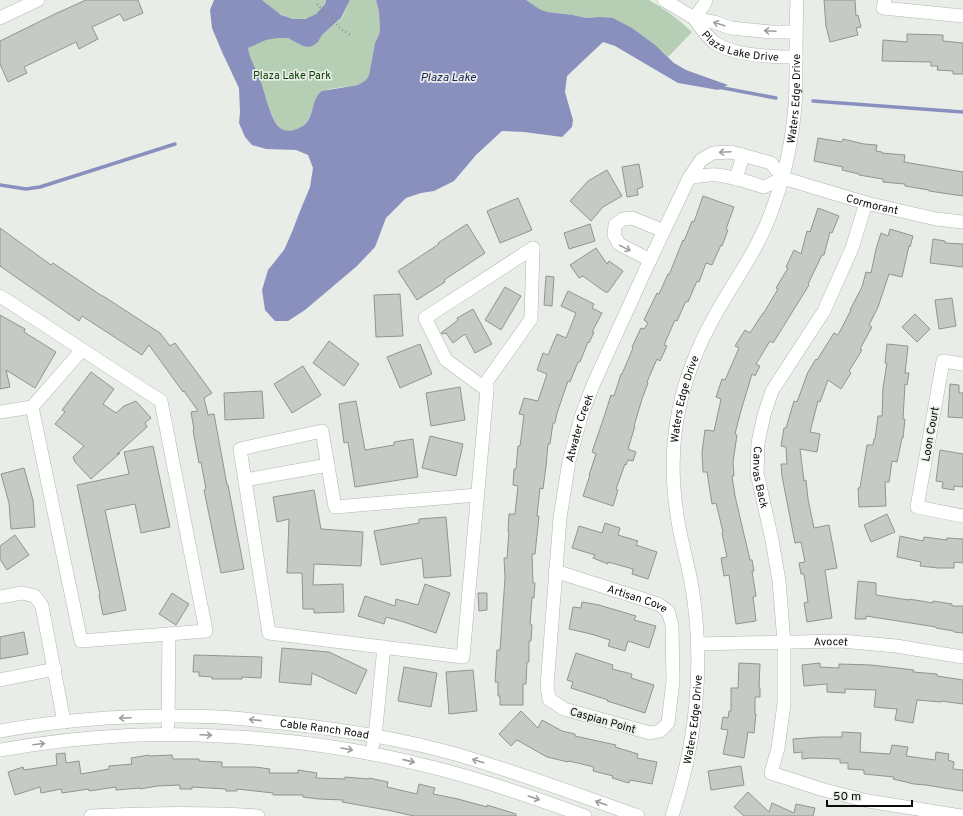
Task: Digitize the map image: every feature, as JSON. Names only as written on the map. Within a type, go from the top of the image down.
[{"type":"street","points":[[0,18],[38,0]]},
{"type":"street","name":"Plaza Lake Drive","points":[[664,0],[694,18],[714,22],[731,28],[771,32],[796,32]]},
{"type":"street","points":[[694,18],[706,0]]},
{"type":"street","name":"Waters Edge Drive","points":[[672,816],[686,767],[694,724],[698,686],[698,644],[694,600],[679,526],[674,490],[674,447],[678,417],[685,384],[697,350],[717,311],[744,269],[757,243],[772,210],[783,178],[793,129],[796,99],[797,0]]},
{"type":"street","points":[[884,4],[963,16]]},
{"type":"street","name":"Plaza Lake Drive","points":[[694,18],[704,32],[714,42],[726,49],[761,56],[796,57]]},
{"type":"street","points":[[738,52],[743,29]]},
{"type":"street","name":"Atwater Creek","points":[[549,699],[547,686],[560,518],[569,461],[581,417],[593,385],[689,178],[701,160],[713,153],[731,152],[771,163],[783,178]]},
{"type":"street","points":[[736,179],[743,155]]},
{"type":"street","points":[[689,178],[705,175],[717,175],[764,187],[783,178]]},
{"type":"street","name":"Cormorant","points":[[783,178],[866,203],[936,218],[963,222]]},
{"type":"street","name":"Canvas Back","points":[[866,203],[852,248],[824,311],[772,391],[764,415],[758,443],[757,473],[772,540],[779,581],[784,642],[784,704],[778,748],[771,773],[824,790],[868,801],[961,816]]},
{"type":"street","points":[[650,260],[619,244],[614,235],[615,225],[623,219],[632,218],[664,231]]},
{"type":"street","points":[[477,495],[335,507],[322,431],[240,449],[269,633],[462,657],[487,390],[487,381],[531,319],[533,248],[425,318],[446,360],[487,390]]},
{"type":"street","points":[[0,296],[161,401],[206,631],[81,641],[32,407]]},
{"type":"street","points":[[0,412],[32,407],[82,350]]},
{"type":"street","name":"Loon Court","points":[[963,364],[943,361],[917,507],[963,516]]},
{"type":"street","points":[[245,480],[328,465]]},
{"type":"street","name":"Artisan Cove","points":[[555,571],[658,604],[668,611],[672,625],[673,681],[668,723],[660,731]]},
{"type":"street","points":[[0,597],[22,593],[35,596],[42,606],[64,722]]},
{"type":"street","points":[[167,734],[169,717],[169,634]]},
{"type":"street","name":"Avocet","points":[[698,644],[841,641],[896,646],[963,657]]},
{"type":"street","points":[[371,754],[375,736],[384,647]]},
{"type":"street","points":[[0,680],[54,669]]},
{"type":"street","name":"Caspian Point","points":[[549,699],[564,709],[650,733],[660,731]]},
{"type":"street","name":"Cable Ranch Road","points":[[0,731],[30,726],[108,718],[219,717],[306,725],[375,736],[425,747],[484,763],[638,816]]},
{"type":"street","name":"Cable Ranch Road","points":[[0,750],[52,742],[104,737],[167,734],[220,736],[322,745],[404,760],[447,771],[489,783],[585,816]]},
{"type":"street","points":[[91,816],[168,814],[226,814],[258,816]]},
{"type":"path","points":[[317,4],[341,29],[352,36]]},
{"type":"green space","points":[[262,0],[326,0],[319,11],[314,15],[308,18],[295,19],[279,14]]},
{"type":"green space","name":"Plaza Lake Park","points":[[350,0],[376,0],[379,12],[380,32],[375,43],[369,75],[366,80],[358,85],[329,89],[318,94],[309,118],[301,128],[288,131],[284,130],[278,126],[274,120],[250,58],[248,48],[262,41],[278,37],[296,41],[303,46],[318,42],[322,35],[342,18]]},
{"type":"green space","points":[[526,0],[649,0],[671,14],[692,32],[668,57],[663,52],[599,17],[586,18],[547,12],[539,10]]},
{"type":"water","name":"Plaza Lake","points":[[214,0],[262,0],[281,15],[293,19],[305,19],[316,14],[325,4],[326,0],[350,0],[341,18],[322,35],[318,42],[314,45],[309,47],[303,46],[288,38],[277,38],[266,40],[248,48],[273,119],[279,127],[289,131],[295,130],[304,125],[310,117],[316,98],[322,91],[358,85],[366,80],[369,75],[375,43],[380,32],[379,12],[376,0],[526,0],[539,9],[547,12],[586,18],[613,18],[632,28],[655,45],[674,63],[686,70],[728,85],[718,90],[678,83],[615,46],[603,42],[567,76],[565,92],[573,120],[572,127],[562,137],[502,131],[476,155],[454,181],[434,191],[421,193],[406,198],[386,218],[375,247],[357,266],[305,310],[288,321],[275,321],[265,310],[262,290],[268,270],[284,250],[292,232],[310,187],[313,168],[308,155],[296,150],[266,149],[252,145],[245,137],[239,123],[239,88],[212,28],[210,10]]},
{"type":"building","points":[[86,0],[138,0],[143,13],[124,21],[120,14],[92,27],[98,39],[79,49],[76,42],[24,67],[27,73],[8,82],[0,64],[0,41]]},
{"type":"building","points":[[824,0],[855,0],[856,16],[858,15],[861,27],[856,28],[858,35],[830,42],[826,26]]},
{"type":"building","points":[[907,34],[943,35],[943,41],[963,43],[963,74],[953,74],[953,71],[937,70],[938,66],[931,66],[931,62],[882,61],[883,40],[907,42]]},
{"type":"building","points":[[818,138],[842,142],[843,139],[864,144],[877,145],[876,151],[905,155],[904,162],[963,172],[963,196],[929,191],[905,186],[905,184],[883,182],[883,179],[859,175],[842,170],[843,167],[814,161]]},
{"type":"building","points":[[639,164],[643,187],[637,189],[638,195],[627,197],[622,167]]},
{"type":"building","points":[[607,170],[622,196],[603,207],[591,221],[570,201],[588,181]]},
{"type":"building","points":[[703,196],[734,207],[722,246],[721,245],[712,265],[706,263],[699,282],[697,281],[688,302],[686,301],[677,321],[675,320],[664,345],[667,346],[660,361],[657,359],[647,382],[648,383],[628,449],[636,452],[633,461],[628,460],[626,465],[625,464],[616,489],[618,490],[613,506],[583,496],[596,454],[592,452],[611,395],[614,396],[621,374],[641,328],[644,329],[648,323],[644,320],[657,293],[659,294],[668,274],[669,275],[683,240],[684,241],[692,221],[694,222]]},
{"type":"building","points":[[518,198],[532,230],[500,243],[487,211]]},
{"type":"building","points":[[818,208],[839,216],[832,233],[830,232],[824,255],[822,255],[808,284],[809,285],[773,343],[770,341],[756,364],[760,366],[755,376],[752,374],[735,434],[737,435],[733,462],[734,476],[732,476],[735,496],[750,560],[752,560],[754,571],[752,571],[756,596],[753,597],[756,621],[736,624],[729,575],[724,576],[721,558],[727,557],[723,532],[716,503],[712,504],[707,472],[703,472],[702,452],[705,430],[714,431],[721,399],[716,397],[722,379],[725,380],[739,348],[735,346],[745,330],[750,333],[763,314],[778,289],[776,288],[788,268],[786,267],[794,250],[801,254],[807,231],[810,232]]},
{"type":"building","points":[[467,224],[485,253],[417,300],[398,271]]},
{"type":"building","points":[[590,224],[595,241],[569,249],[564,233]]},
{"type":"building","points":[[0,228],[51,265],[53,263],[160,333],[170,346],[175,343],[212,393],[204,398],[208,415],[214,414],[244,569],[221,573],[204,490],[206,489],[201,462],[199,463],[193,430],[191,412],[198,411],[184,391],[183,392],[149,345],[142,355],[82,316],[79,321],[0,266]]},
{"type":"building","points":[[890,229],[913,236],[910,247],[909,246],[902,277],[889,274],[878,307],[869,325],[872,327],[860,349],[862,350],[849,371],[851,373],[841,389],[828,380],[820,402],[818,401],[810,432],[820,434],[817,452],[800,449],[804,481],[806,480],[814,528],[829,525],[837,568],[825,570],[832,618],[807,622],[804,603],[808,602],[804,574],[801,574],[799,563],[805,562],[801,542],[795,543],[782,476],[781,464],[787,464],[786,447],[781,446],[784,428],[786,428],[794,401],[797,402],[808,372],[834,333],[838,335],[862,287],[866,272],[871,273],[881,233],[888,236]]},
{"type":"building","points":[[933,239],[945,241],[945,243],[963,244],[963,267],[930,263]]},
{"type":"building","points":[[596,248],[607,264],[609,261],[623,271],[608,292],[605,292],[583,276],[579,278],[570,265]]},
{"type":"building","points":[[546,276],[554,277],[552,306],[544,305]]},
{"type":"building","points":[[505,287],[521,296],[501,330],[485,320]]},
{"type":"building","points":[[568,291],[594,304],[592,308],[602,313],[570,382],[568,381],[555,423],[553,423],[550,444],[548,444],[543,489],[540,488],[535,554],[532,554],[533,583],[535,583],[534,598],[532,597],[530,624],[532,625],[531,641],[529,641],[529,662],[527,662],[526,684],[523,684],[523,705],[500,705],[500,696],[498,696],[498,682],[495,682],[497,650],[500,650],[505,578],[504,558],[507,558],[509,514],[515,514],[518,486],[513,485],[514,469],[516,469],[518,446],[520,446],[524,415],[519,414],[524,398],[538,401],[547,374],[537,370],[543,353],[548,355],[557,334],[566,338],[576,313],[561,306]]},
{"type":"building","points":[[400,294],[403,336],[376,337],[374,295]]},
{"type":"building","points":[[952,298],[956,326],[939,329],[935,300]]},
{"type":"building","points":[[473,309],[492,344],[475,353],[465,334],[453,343],[446,333],[441,333],[458,320],[457,318]]},
{"type":"building","points":[[915,314],[930,329],[917,342],[902,327]]},
{"type":"building","points":[[0,315],[25,329],[24,332],[56,352],[35,388],[6,370],[10,387],[0,389]]},
{"type":"building","points":[[329,341],[359,364],[344,386],[313,363]]},
{"type":"building","points":[[420,344],[432,374],[400,388],[387,357]]},
{"type":"building","points":[[887,344],[908,346],[905,373],[909,373],[907,385],[905,384],[903,419],[905,419],[903,438],[897,462],[892,461],[889,482],[885,482],[886,506],[859,507],[858,488],[860,488],[867,445],[873,445],[878,416],[882,416],[883,388],[887,363],[885,363]]},
{"type":"building","points":[[303,366],[321,395],[292,413],[274,384]]},
{"type":"building","points":[[91,372],[114,389],[103,404],[116,413],[124,406],[136,401],[151,418],[145,423],[147,427],[91,479],[75,462],[73,457],[84,446],[55,424],[65,412],[62,410]]},
{"type":"building","points":[[950,384],[959,385],[959,393],[963,393],[963,418],[948,417]]},
{"type":"building","points":[[460,387],[465,420],[431,426],[426,393]]},
{"type":"building","points":[[262,391],[264,418],[225,420],[224,393]]},
{"type":"building","points":[[356,401],[365,450],[394,445],[394,442],[413,439],[418,477],[355,487],[348,442],[344,443],[339,404]]},
{"type":"building","points":[[430,436],[463,444],[456,476],[422,468]]},
{"type":"building","points":[[153,446],[170,527],[141,533],[135,504],[105,510],[126,610],[103,615],[77,485],[129,474],[124,452]]},
{"type":"building","points":[[940,450],[963,454],[963,487],[954,486],[954,490],[942,488],[943,482],[936,481]]},
{"type":"building","points":[[24,468],[33,500],[35,527],[11,529],[9,503],[1,474]]},
{"type":"building","points":[[314,490],[321,529],[363,532],[361,566],[314,564],[313,585],[343,584],[344,612],[314,613],[314,609],[303,609],[302,573],[287,573],[289,519],[277,522],[273,497]]},
{"type":"building","points":[[887,514],[895,532],[871,542],[864,525]]},
{"type":"building","points":[[446,517],[451,576],[424,578],[422,558],[381,565],[374,531],[419,523],[419,519]]},
{"type":"building","points":[[605,523],[620,528],[618,535],[638,541],[636,545],[657,552],[648,579],[632,574],[633,569],[608,562],[608,564],[593,558],[595,555],[572,548],[579,526],[602,533]]},
{"type":"building","points":[[15,535],[29,555],[7,570],[0,559],[0,546]]},
{"type":"building","points":[[900,536],[923,541],[924,537],[947,540],[947,538],[963,539],[963,563],[954,562],[954,568],[938,568],[920,566],[921,562],[897,557]]},
{"type":"building","points":[[858,581],[876,583],[876,595],[933,603],[933,601],[952,604],[952,606],[963,606],[963,633],[936,627],[866,616],[866,619],[855,619]]},
{"type":"building","points":[[425,584],[450,593],[436,633],[386,617],[384,624],[358,616],[365,596],[395,606],[396,599],[418,605]]},
{"type":"building","points":[[172,593],[189,604],[176,625],[159,614]]},
{"type":"building","points":[[478,593],[487,593],[487,610],[479,611]]},
{"type":"building","points":[[582,602],[599,605],[636,616],[634,620],[656,626],[649,648],[628,641],[625,651],[608,646],[610,640],[569,629],[573,607],[581,608]]},
{"type":"building","points":[[24,632],[28,654],[0,659],[0,637]]},
{"type":"building","points":[[282,648],[329,652],[367,670],[356,694],[312,673],[311,685],[279,682]]},
{"type":"building","points":[[576,653],[613,665],[612,669],[632,674],[631,678],[654,685],[645,713],[571,688],[573,682],[567,680]]},
{"type":"building","points":[[194,655],[262,657],[261,678],[242,677],[242,679],[212,679],[212,677],[199,676],[199,672],[193,672]]},
{"type":"building","points":[[739,663],[760,664],[760,697],[755,697],[756,714],[754,733],[748,732],[744,758],[723,754],[728,730],[721,729],[723,717],[728,718],[729,711],[731,711],[731,688],[738,688]]},
{"type":"building","points":[[820,663],[820,667],[839,668],[839,664],[871,665],[914,670],[913,672],[937,674],[937,676],[963,680],[963,704],[917,700],[913,723],[895,720],[897,709],[874,707],[876,690],[845,689],[845,693],[827,692],[827,684],[804,686],[802,665]]},
{"type":"building","points":[[404,667],[437,673],[431,707],[398,701]]},
{"type":"building","points":[[473,670],[477,711],[449,714],[446,672]]},
{"type":"building","points":[[521,711],[538,728],[542,720],[562,731],[575,734],[575,736],[616,745],[615,747],[638,754],[637,758],[657,762],[652,784],[630,780],[629,783],[612,778],[613,776],[593,771],[594,767],[547,757],[517,740],[511,746],[499,734]]},
{"type":"building","points":[[842,732],[861,733],[860,752],[890,754],[892,745],[908,747],[906,756],[935,760],[936,752],[949,754],[948,760],[954,762],[953,769],[963,770],[963,791],[914,784],[893,779],[894,777],[864,774],[864,770],[848,769],[848,763],[840,763],[840,759],[802,759],[802,752],[794,753],[793,739],[842,737]]},
{"type":"building","points":[[65,753],[66,763],[79,761],[81,774],[109,769],[109,766],[132,764],[131,758],[149,755],[172,755],[173,759],[199,759],[199,761],[222,762],[222,767],[255,767],[270,769],[269,773],[298,773],[298,770],[317,773],[316,778],[369,778],[388,782],[387,787],[417,794],[419,784],[435,788],[433,794],[487,807],[487,805],[516,814],[516,816],[414,816],[342,802],[343,800],[303,797],[303,795],[273,795],[273,793],[237,789],[237,791],[226,791],[226,789],[192,787],[192,789],[180,789],[180,785],[116,790],[116,787],[62,793],[61,789],[41,793],[40,787],[15,795],[8,772],[23,767],[24,770],[57,765],[56,754]]},
{"type":"building","points":[[741,766],[744,785],[711,790],[708,771]]},
{"type":"building","points":[[748,792],[769,812],[772,803],[794,813],[796,804],[815,808],[813,816],[744,816],[734,807]]},
{"type":"waterway","points":[[718,87],[776,98]]},
{"type":"waterway","points":[[813,101],[963,112]]},
{"type":"waterway","points":[[0,185],[26,189],[40,187],[175,144]]}]
